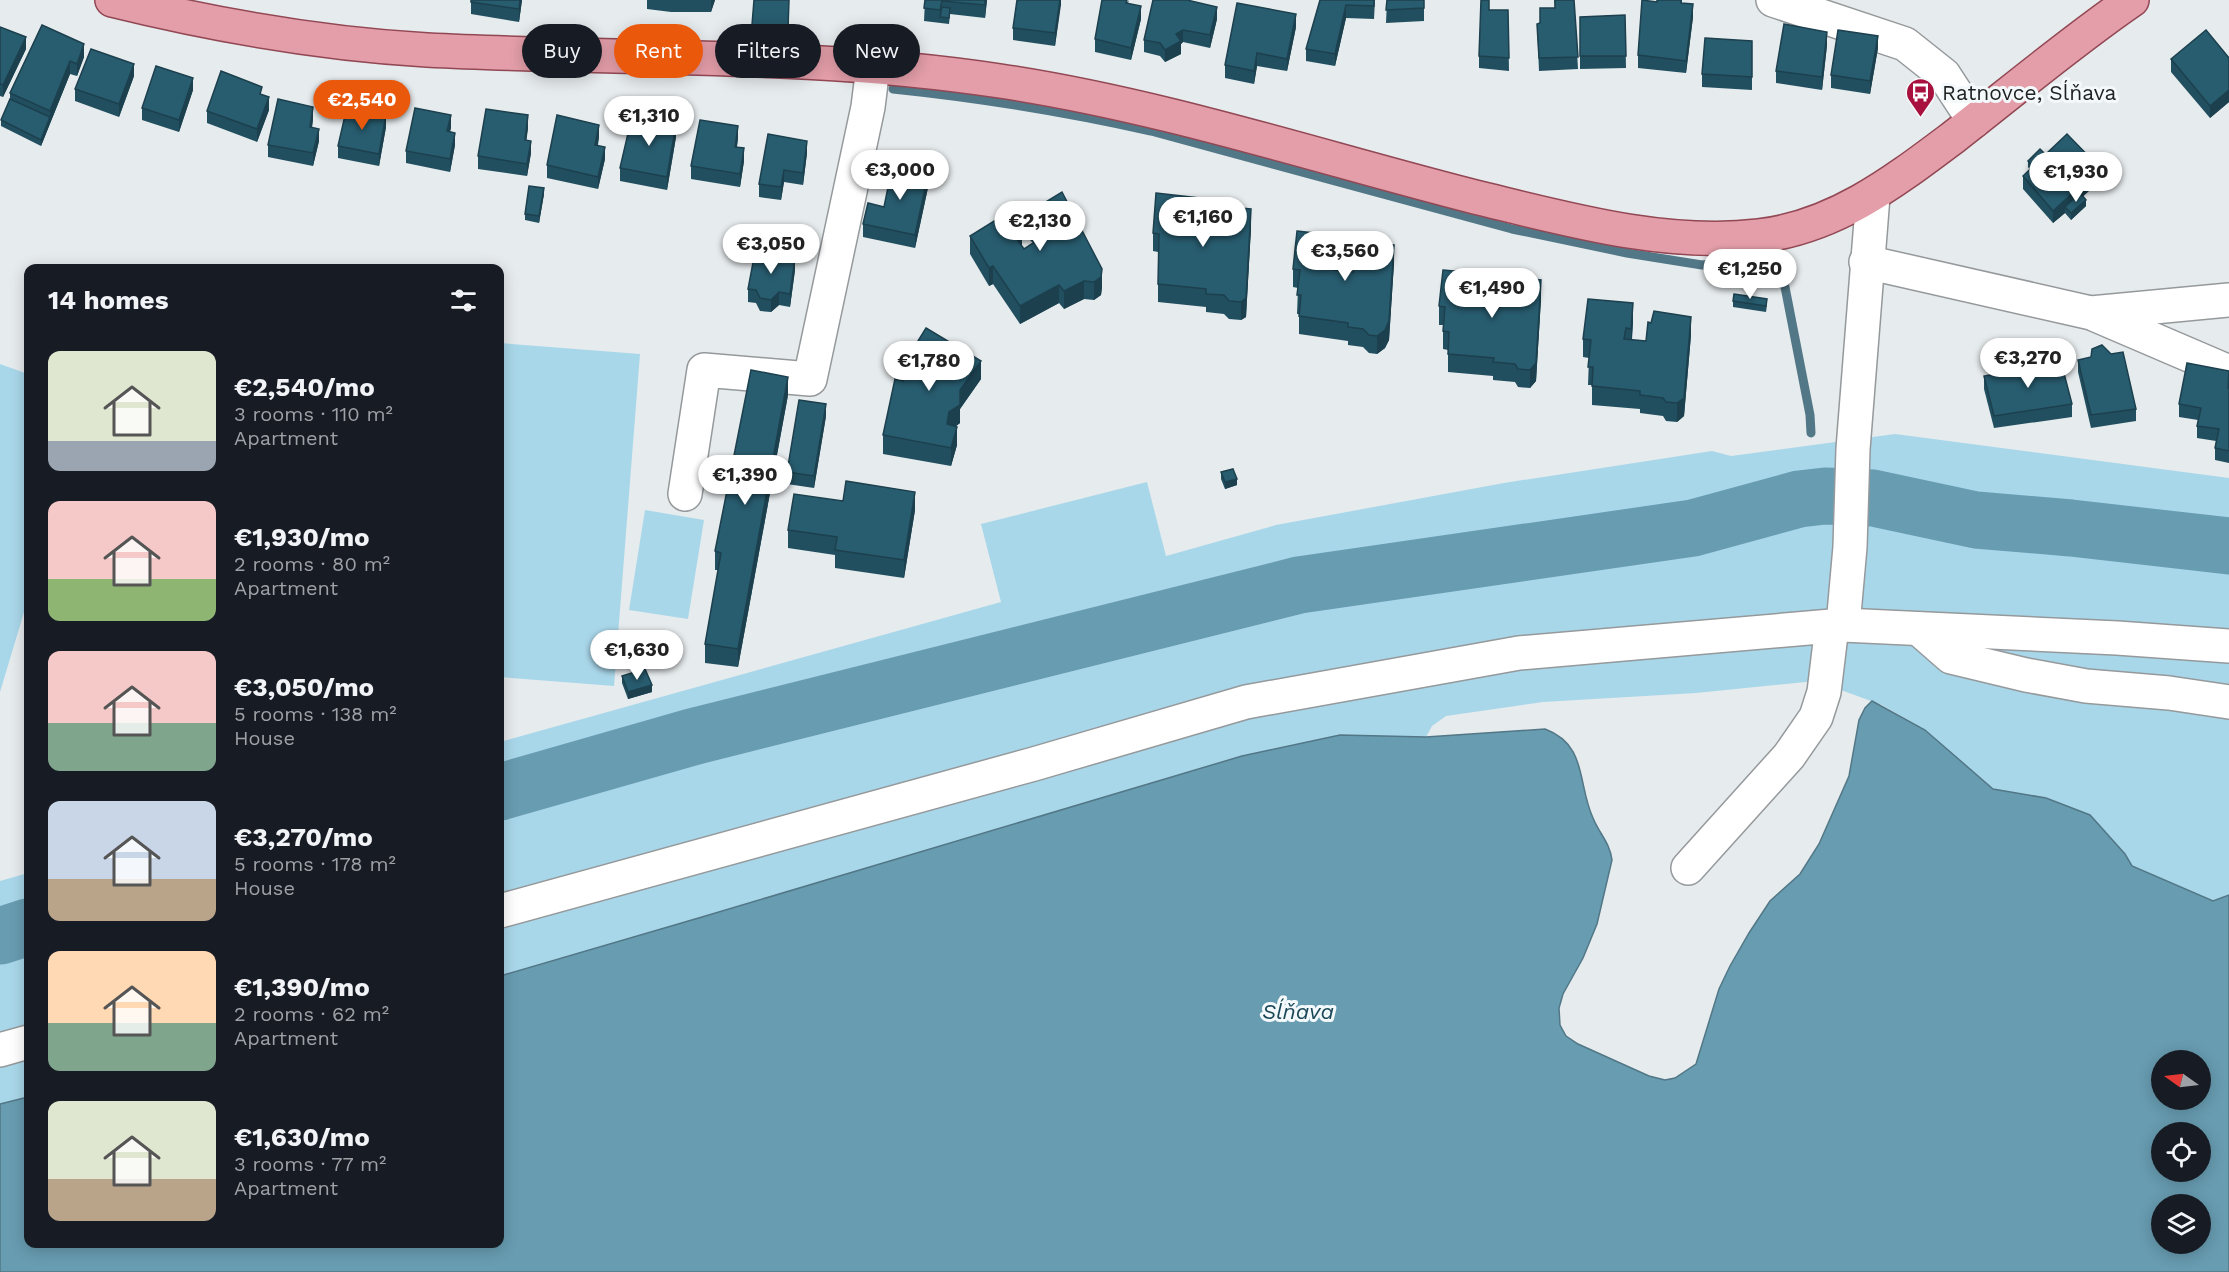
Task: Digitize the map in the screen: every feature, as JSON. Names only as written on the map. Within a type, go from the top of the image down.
[{"type":"main road","points":[[112,0],[156,11],[288,35],[424,50],[708,57],[833,65]]},
{"type":"main road","points":[[920,72],[998,80],[1075,94],[1221,129],[1564,219],[1652,234],[1721,238],[1763,236],[1823,220],[1873,196],[1974,121],[2087,31],[2132,0]]},
{"type":"street","points":[[1773,0],[1905,44],[1944,75],[1974,121]]},
{"type":"street","points":[[685,494],[704,370],[810,378],[868,107],[872,78]]},
{"type":"street","points":[[1688,868],[1789,756],[1816,717],[1824,692],[1838,625],[1851,517],[1866,262],[1873,196]]},
{"type":"street","points":[[1866,262],[2091,313],[2229,372]]},
{"type":"street","points":[[2091,313],[2229,300]]},
{"type":"street","points":[[504,910],[1034,764],[1246,702],[1519,653],[1838,625],[2117,638],[2229,646]]},
{"type":"street","points":[[1919,629],[1951,657],[2026,675],[2086,686],[2169,693],[2229,702]]},
{"type":"street","points":[[0,1050],[24,1043]]},
{"type":"shaded area","points":[[504,343],[640,354],[614,686],[504,677]]},
{"type":"shaded area","points":[[0,364],[24,373],[24,612],[0,692]]},
{"type":"shaded area","points":[[1895,434],[2229,478],[2229,895],[2213,901],[2132,866],[2125,854],[2090,815],[2046,798],[1993,789],[1925,730],[1882,705],[1816,681],[1696,693],[1543,702],[1446,716],[1432,726],[1426,737],[1340,735],[504,975],[504,741],[1001,602],[981,524],[1147,482],[1166,556],[1276,525],[1504,483],[1712,451],[1731,456]]},
{"type":"shaded area","points":[[645,510],[704,520],[688,619],[629,610]]},
{"type":"shaded area","points":[[24,874],[24,1098],[0,1104],[0,881]]},
{"type":"water","name":"Sĺňava","points":[[1872,701],[1925,730],[1993,789],[2046,798],[2090,815],[2125,854],[2132,866],[2213,901],[2229,895],[2229,1272],[0,1272],[0,1104],[24,1098],[24,1248],[504,1248],[504,975],[1242,756],[1340,735],[1426,737],[1545,729],[1559,736],[1568,745],[1575,755],[1588,805],[1607,843],[1612,860],[1597,924],[1583,958],[1563,994],[1559,1008],[1560,1025],[1566,1036],[1578,1044],[1649,1076],[1665,1080],[1675,1078],[1696,1064],[1719,989],[1730,966],[1770,901],[1800,874],[1819,844],[1849,776],[1859,720],[1865,708]]},
{"type":"building","points":[[471,0],[520,0],[519,9],[471,2]]},
{"type":"building","points":[[754,0],[789,0],[788,24],[752,24]]},
{"type":"building","points":[[925,0],[985,0],[985,5],[942,1],[940,10],[924,8]]},
{"type":"building","points":[[1017,0],[1060,0],[1055,33],[1013,28]]},
{"type":"building","points":[[1102,0],[1127,0],[1126,3],[1141,6],[1131,48],[1095,39]]},
{"type":"building","points":[[1153,0],[1187,0],[1217,7],[1210,35],[1183,30],[1176,34],[1181,41],[1165,50],[1160,43],[1144,40]]},
{"type":"building","points":[[1320,0],[1374,0],[1374,6],[1346,5],[1335,54],[1306,49]]},
{"type":"building","points":[[1387,0],[1424,0],[1424,8],[1386,10]]},
{"type":"building","points":[[1481,0],[1489,0],[1489,10],[1508,10],[1509,58],[1479,56]]},
{"type":"building","points":[[1555,0],[1574,0],[1578,57],[1539,58],[1537,24],[1540,23],[1540,8],[1555,8]]},
{"type":"building","points":[[1642,0],[1657,2],[1657,0],[1681,0],[1681,3],[1693,4],[1686,61],[1638,55]]},
{"type":"building","points":[[1237,3],[1296,14],[1287,59],[1257,53],[1254,71],[1225,65]]},
{"type":"building","points":[[942,7],[950,8],[949,18],[940,17]]},
{"type":"building","points":[[1625,15],[1626,56],[1580,56],[1580,17]]},
{"type":"building","points":[[1784,24],[1827,32],[1822,77],[1776,71]]},
{"type":"building","points":[[42,25],[84,44],[77,64],[70,61],[50,111],[10,93]]},
{"type":"building","points":[[0,27],[26,37],[3,85],[0,84]]},
{"type":"building","points":[[1838,30],[1878,36],[1870,81],[1831,75]]},
{"type":"building","points":[[2206,30],[2229,58],[2229,90],[2210,106],[2171,59]]},
{"type":"building","points":[[1705,38],[1752,41],[1752,77],[1702,74]]},
{"type":"building","points":[[91,49],[134,64],[119,104],[75,89]]},
{"type":"building","points":[[156,66],[193,78],[179,120],[142,108]]},
{"type":"building","points":[[221,71],[262,87],[260,94],[269,97],[257,129],[207,111]]},
{"type":"building","points":[[10,99],[50,117],[41,140],[1,120]]},
{"type":"building","points":[[278,99],[313,107],[310,127],[319,129],[313,153],[268,145]]},
{"type":"building","points":[[347,107],[386,115],[379,154],[338,146]]},
{"type":"building","points":[[415,108],[451,115],[447,131],[455,133],[450,159],[406,151]]},
{"type":"building","points":[[486,109],[528,115],[525,140],[531,141],[527,164],[478,156]]},
{"type":"building","points":[[557,115],[599,125],[595,145],[605,147],[598,177],[547,165]]},
{"type":"building","points":[[632,116],[676,124],[667,177],[620,168]]},
{"type":"building","points":[[700,120],[738,126],[735,147],[744,148],[740,174],[691,166]]},
{"type":"building","points":[[768,134],[807,141],[803,173],[784,170],[781,187],[759,184]]},
{"type":"building","points":[[2067,134],[2100,168],[2053,211],[2023,176]]},
{"type":"building","points":[[2040,149],[2046,155],[2033,167],[2028,161]]},
{"type":"building","points":[[893,163],[929,170],[915,235],[863,224],[868,203],[884,207]]},
{"type":"building","points":[[529,186],[544,188],[539,216],[525,214]]},
{"type":"building","points":[[1062,192],[1102,269],[1101,277],[1094,282],[1084,281],[1064,291],[1059,285],[1020,306],[993,266],[989,268],[970,236],[1007,213],[1022,235],[1016,238],[1024,249],[1041,238],[1030,221],[1036,218],[1031,211]]},
{"type":"building","points":[[1156,193],[1199,198],[1196,220],[1191,232],[1211,233],[1211,219],[1216,218],[1217,206],[1251,209],[1246,298],[1241,302],[1229,301],[1224,295],[1206,294],[1206,289],[1158,284],[1159,234],[1153,233]]},
{"type":"building","points":[[2080,193],[2086,200],[2071,213],[2065,207]]},
{"type":"building","points":[[1297,231],[1341,236],[1339,257],[1335,257],[1333,270],[1353,272],[1358,241],[1394,245],[1389,321],[1385,330],[1377,336],[1369,335],[1363,329],[1348,327],[1348,323],[1299,316],[1301,295],[1297,295],[1300,270],[1293,269]]},
{"type":"building","points":[[755,252],[795,258],[790,294],[779,292],[771,300],[760,298],[756,290],[748,289]]},
{"type":"building","points":[[1443,270],[1486,274],[1484,295],[1480,295],[1480,306],[1499,309],[1506,276],[1541,280],[1536,363],[1530,370],[1518,369],[1515,364],[1493,362],[1494,358],[1448,354],[1449,332],[1443,331],[1445,307],[1439,306]]},
{"type":"building","points":[[1734,294],[1767,299],[1766,306],[1733,301]]},
{"type":"building","points":[[1588,299],[1633,303],[1631,329],[1626,328],[1624,339],[1646,341],[1648,322],[1651,323],[1654,311],[1691,317],[1684,398],[1677,403],[1666,402],[1663,398],[1640,395],[1640,391],[1592,386],[1593,367],[1588,367],[1591,340],[1583,339]]},
{"type":"building","points":[[926,328],[981,361],[960,390],[960,405],[949,412],[947,424],[957,427],[951,448],[883,435],[895,379],[903,381],[910,364],[905,362]]},
{"type":"building","points":[[2102,345],[2111,354],[2123,352],[2136,409],[2091,415],[2078,360],[2091,357],[2092,349]]},
{"type":"building","points":[[2061,362],[2072,404],[1994,416],[1984,376]]},
{"type":"building","points":[[2187,363],[2229,371],[2229,451],[2215,448],[2219,429],[2197,426],[2201,408],[2179,404]]},
{"type":"building","points":[[751,370],[788,377],[738,649],[705,644],[721,553],[715,551]]},
{"type":"building","points":[[799,400],[826,404],[814,476],[787,472]]},
{"type":"building","points":[[1233,469],[1237,479],[1225,482],[1221,472]]},
{"type":"building","points":[[846,481],[915,492],[904,560],[835,550],[837,537],[788,530],[794,494],[843,501]]},
{"type":"building","points":[[645,669],[652,685],[628,692],[622,676]]},
{"type":"waterway","points":[[893,89],[1023,106],[1151,131],[1512,229],[1627,253],[1702,265],[1736,264],[1762,267],[1774,273],[1785,287],[1810,415],[1811,433]]},
{"type":"waterway","points":[[1816,480],[1817,497]]},
{"type":"waterway","points":[[504,791],[692,737],[1299,585],[1693,528],[1799,499],[1825,496],[1873,498],[1976,520],[2229,546]]},
{"type":"waterway","points":[[0,936],[24,928]]},
{"type":"place","name":"Ratnovce, Sĺňava","points":[[1921,118]]}]
